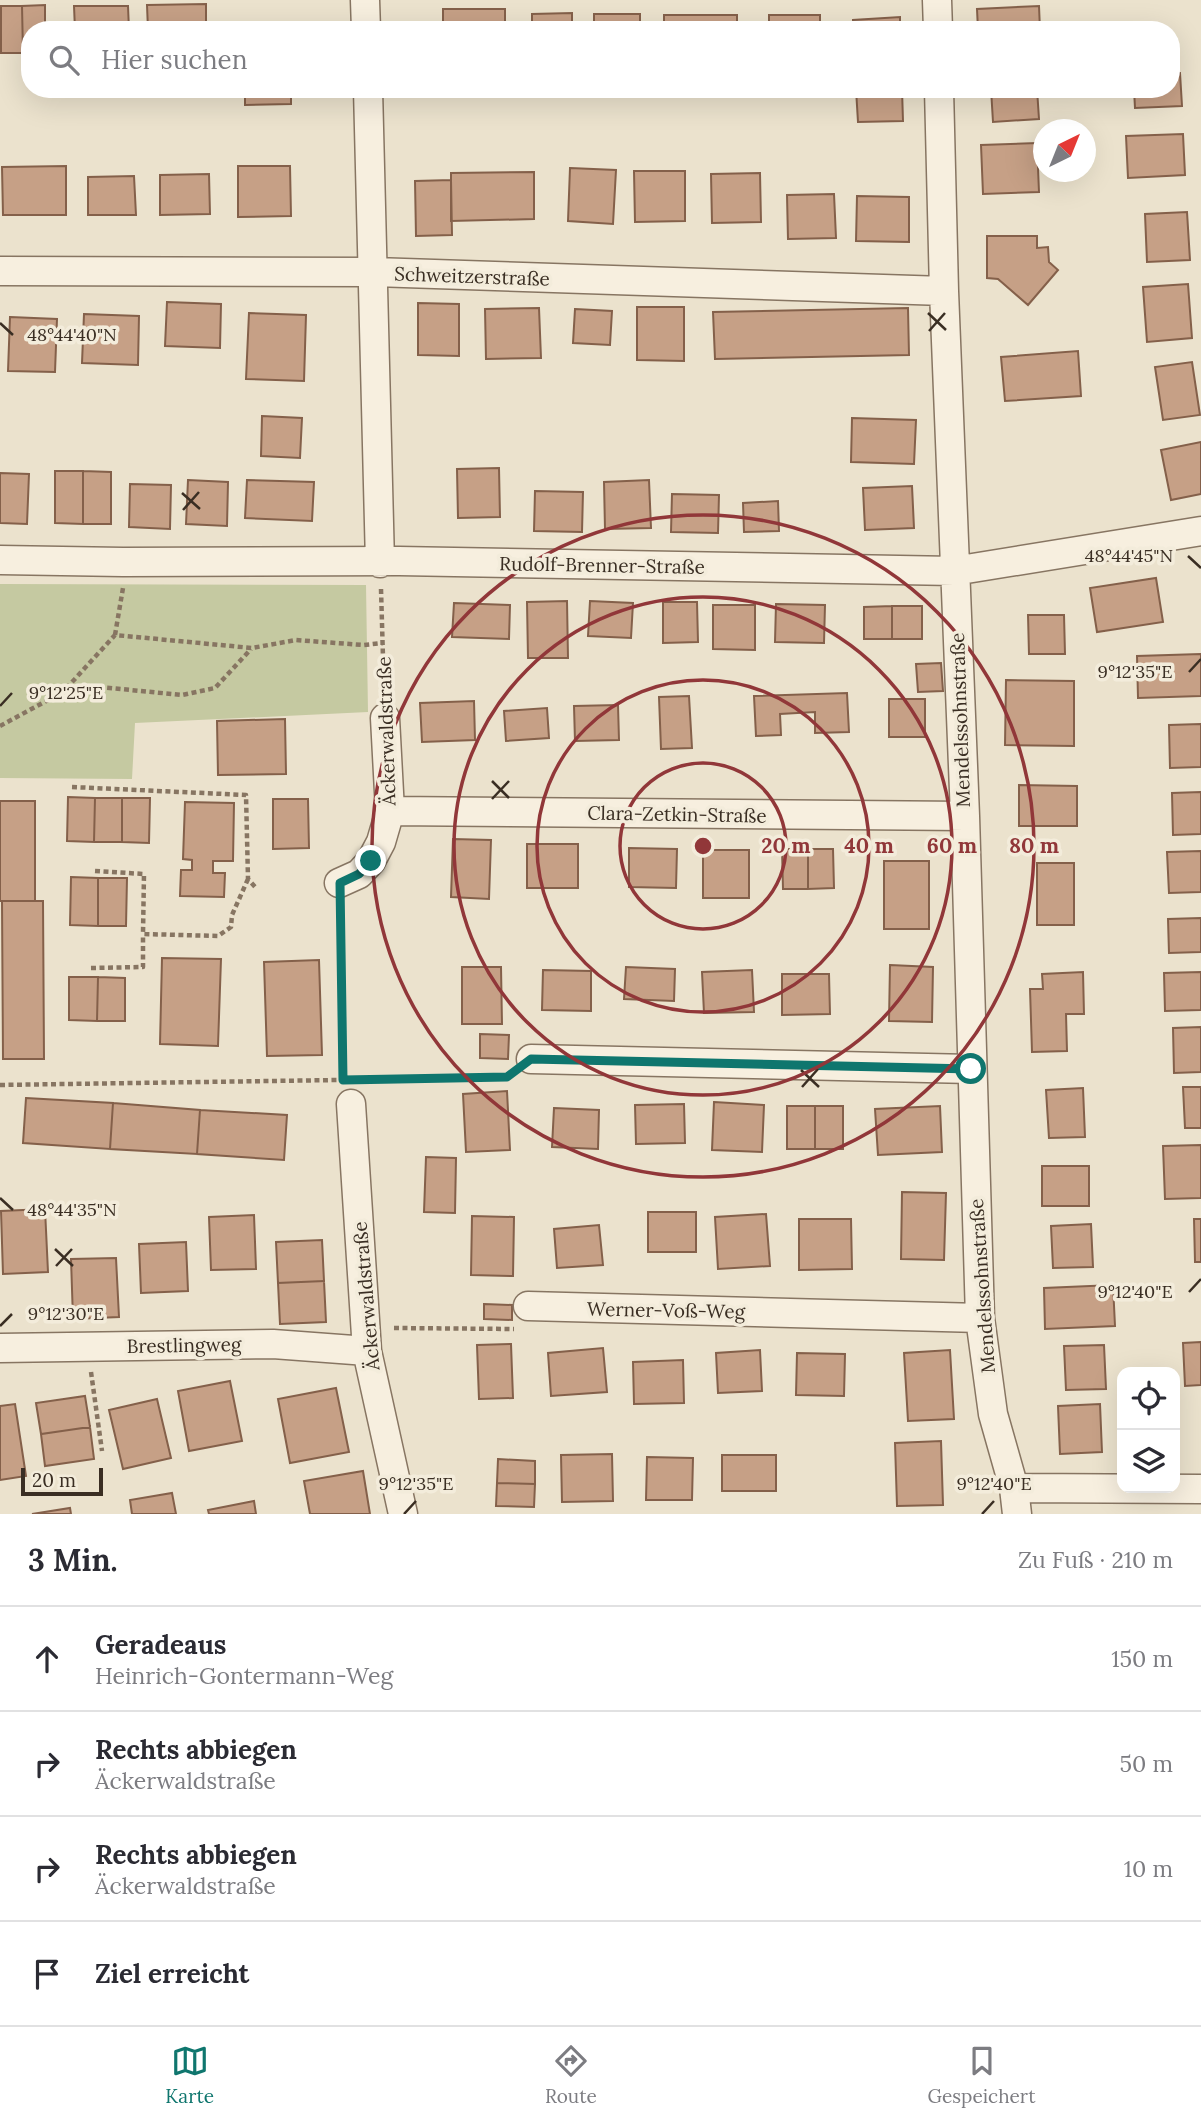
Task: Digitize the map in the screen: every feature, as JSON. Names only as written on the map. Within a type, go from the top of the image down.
[{"type":"street","points":[[365,0],[366,21]]},
{"type":"street","points":[[937,0],[938,21]]},
{"type":"street","points":[[368,98],[380,562]]},
{"type":"street","name":"Mendelssohnstraße","points":[[939,98],[980,1318],[993,1414],[1015,1501]]},
{"type":"street","name":"Schweitzerstraße","points":[[0,271],[374,272],[944,291]]},
{"type":"street","name":"Rudolf-Brenner-Straße","points":[[0,560],[380,562],[954,571],[1201,531]]},
{"type":"street","name":"Äckerwaldstraße","points":[[340,883],[359,874],[371,861],[381,842],[390,811],[385,718]]},
{"type":"street","name":"Clara-Zetkin-Straße","points":[[390,811],[965,816]]},
{"type":"street","points":[[531,1059],[971,1069]]},
{"type":"street","name":"Äckerwaldstraße","points":[[347,1092],[367,1340],[403,1514]]},
{"type":"street","name":"Werner-Voß-Weg","points":[[527,1306],[980,1318]]},
{"type":"street","name":"Brestlingweg","points":[[0,1348],[367,1340]]},
{"type":"street","points":[[1015,1501],[1201,1489]]},
{"type":"path","points":[[0,726],[63,692],[115,635],[123,598],[123,562]]},
{"type":"path","name":"Äckerwaldstraße","points":[[380,562],[385,718]]},
{"type":"path","points":[[115,635],[252,649],[296,640],[364,645],[383,643]]},
{"type":"path","points":[[63,692],[100,687],[181,695],[215,688],[252,649]]},
{"type":"path","points":[[72,787],[246,795],[248,879],[232,915],[231,927],[218,936],[143,934]]},
{"type":"path","points":[[91,968],[143,967],[144,874],[95,871]]},
{"type":"path","points":[[248,879],[257,889]]},
{"type":"path","points":[[340,883],[347,1092]]},
{"type":"path","points":[[0,1085],[347,1092],[507,1077],[531,1059]]},
{"type":"path","points":[[367,1340],[519,1329],[527,1306]]},
{"type":"path","points":[[88,1347],[102,1451]]},
{"type":"green space","points":[[0,584],[366,585],[368,712],[135,723],[132,779],[0,778]]},
{"type":"building","points":[[206,4],[206,21],[148,21],[147,5]]},
{"type":"building","points":[[45,5],[45,21],[22,21],[22,6]]},
{"type":"building","points":[[1,6],[22,6],[21,53],[1,53]]},
{"type":"building","points":[[74,6],[128,6],[129,21],[75,21]]},
{"type":"building","points":[[1039,6],[1040,21],[978,21],[977,9]]},
{"type":"building","points":[[443,9],[505,9],[505,21],[443,21]]},
{"type":"building","points":[[572,13],[572,21],[532,21],[532,14]]},
{"type":"building","points":[[594,14],[640,14],[640,21],[594,21]]},
{"type":"building","points":[[664,15],[737,15],[737,21],[664,21]]},
{"type":"building","points":[[769,15],[820,15],[820,21],[769,21]]},
{"type":"building","points":[[900,17],[900,21],[853,20]]},
{"type":"building","points":[[1180,73],[1182,106],[1135,108],[1134,98],[1180,98]]},
{"type":"building","points":[[245,98],[291,98],[291,104],[245,105]]},
{"type":"building","points":[[857,98],[902,98],[903,121],[858,122]]},
{"type":"building","points":[[992,98],[1038,98],[1039,119],[993,122]]},
{"type":"building","points":[[1183,134],[1185,175],[1128,178],[1126,136]]},
{"type":"building","points":[[1033,143],[1033,182],[1039,182],[1039,192],[983,194],[981,145]]},
{"type":"building","points":[[66,166],[66,215],[3,215],[2,167]]},
{"type":"building","points":[[238,166],[290,166],[291,216],[238,217]]},
{"type":"building","points":[[570,168],[616,170],[613,224],[568,221]]},
{"type":"building","points":[[634,171],[685,171],[685,221],[635,222]]},
{"type":"building","points":[[534,172],[534,219],[451,221],[451,173]]},
{"type":"building","points":[[760,173],[761,222],[712,223],[711,174]]},
{"type":"building","points":[[209,174],[210,214],[160,215],[160,175]]},
{"type":"building","points":[[134,176],[136,215],[88,215],[88,177]]},
{"type":"building","points":[[451,180],[452,235],[416,236],[415,181]]},
{"type":"building","points":[[834,194],[836,238],[788,239],[787,195]]},
{"type":"building","points":[[857,196],[909,197],[909,242],[856,241]]},
{"type":"building","points":[[1187,212],[1190,260],[1147,262],[1145,214]]},
{"type":"building","points":[[987,236],[1037,236],[1037,248],[1048,247],[1049,262],[1058,270],[1028,305],[998,279],[987,278]]},
{"type":"building","points":[[1188,284],[1192,338],[1147,342],[1143,287]]},
{"type":"building","points":[[167,302],[221,304],[220,348],[165,346]]},
{"type":"building","points":[[418,303],[459,304],[459,356],[418,355]]},
{"type":"building","points":[[637,307],[684,307],[684,361],[637,360]]},
{"type":"building","points":[[539,308],[541,358],[486,359],[485,309]]},
{"type":"building","points":[[908,308],[909,355],[715,359],[713,312]]},
{"type":"building","points":[[575,309],[612,311],[610,345],[573,343]]},
{"type":"building","points":[[249,313],[306,315],[304,381],[246,379]]},
{"type":"building","points":[[84,314],[139,316],[138,365],[82,363]]},
{"type":"building","points":[[10,317],[57,319],[55,372],[8,371]]},
{"type":"building","points":[[1078,351],[1081,396],[1005,401],[1001,357]]},
{"type":"building","points":[[1192,362],[1200,415],[1163,420],[1155,367]]},
{"type":"building","points":[[262,416],[302,418],[300,458],[261,456]]},
{"type":"building","points":[[852,418],[916,420],[914,464],[851,462]]},
{"type":"building","points":[[1201,442],[1201,494],[1171,500],[1161,450]]},
{"type":"building","points":[[499,468],[500,517],[458,518],[457,469]]},
{"type":"building","points":[[55,471],[83,471],[83,524],[55,523]]},
{"type":"building","points":[[83,471],[111,472],[111,524],[83,524]]},
{"type":"building","points":[[0,473],[29,474],[27,524],[0,523]]},
{"type":"building","points":[[188,480],[228,482],[227,526],[186,524]]},
{"type":"building","points":[[247,480],[314,482],[312,521],[245,518]]},
{"type":"building","points":[[649,480],[651,528],[605,529],[604,482]]},
{"type":"building","points":[[130,484],[171,485],[170,529],[129,527]]},
{"type":"building","points":[[912,486],[914,528],[865,530],[863,488]]},
{"type":"building","points":[[535,491],[583,492],[582,532],[534,531]]},
{"type":"building","points":[[672,494],[719,495],[718,533],[671,532]]},
{"type":"building","points":[[778,501],[779,531],[744,532],[743,503]]},
{"type":"building","points":[[1156,578],[1163,622],[1097,632],[1090,588]]},
{"type":"building","points":[[567,601],[568,658],[528,658],[527,602]]},
{"type":"building","points":[[590,601],[633,603],[631,638],[588,636]]},
{"type":"building","points":[[663,602],[697,602],[698,642],[663,643]]},
{"type":"building","points":[[454,603],[510,605],[509,639],[452,637]]},
{"type":"building","points":[[776,604],[825,605],[824,643],[775,642]]},
{"type":"building","points":[[713,605],[755,605],[755,650],[713,649]]},
{"type":"building","points":[[892,606],[892,639],[864,639],[864,607]]},
{"type":"building","points":[[892,606],[922,606],[922,639],[892,639]]},
{"type":"building","points":[[1028,615],[1064,615],[1065,654],[1029,654]]},
{"type":"building","points":[[1201,654],[1201,696],[1138,698],[1137,656]]},
{"type":"building","points":[[941,663],[943,691],[918,692],[916,664]]},
{"type":"building","points":[[1006,680],[1074,681],[1074,746],[1005,745]]},
{"type":"building","points":[[847,693],[849,732],[815,733],[815,712],[780,714],[781,735],[756,736],[754,696]]},
{"type":"building","points":[[689,696],[692,748],[661,749],[659,697]]},
{"type":"building","points":[[889,699],[925,699],[925,737],[889,737]]},
{"type":"building","points":[[474,701],[475,740],[422,742],[420,703]]},
{"type":"building","points":[[618,705],[619,740],[575,741],[574,706]]},
{"type":"building","points":[[547,708],[549,738],[506,741],[504,711]]},
{"type":"building","points":[[285,719],[286,774],[218,775],[217,721]]},
{"type":"building","points":[[1201,724],[1201,767],[1170,768],[1169,725]]},
{"type":"building","points":[[1019,785],[1077,786],[1077,826],[1019,826]]},
{"type":"building","points":[[1201,792],[1201,834],[1173,835],[1172,793]]},
{"type":"building","points":[[68,797],[95,798],[94,842],[67,841]]},
{"type":"building","points":[[95,798],[122,798],[122,842],[94,842]]},
{"type":"building","points":[[122,798],[150,798],[149,843],[122,842]]},
{"type":"building","points":[[273,799],[308,799],[309,848],[273,849]]},
{"type":"building","points":[[0,801],[35,801],[35,901],[0,901]]},
{"type":"building","points":[[185,802],[234,803],[233,861],[213,861],[213,873],[225,873],[224,897],[180,896],[181,870],[192,870],[192,860],[183,859]]},
{"type":"building","points":[[453,839],[491,840],[489,899],[451,897]]},
{"type":"building","points":[[527,844],[578,844],[578,888],[527,888]]},
{"type":"building","points":[[629,848],[677,849],[676,888],[629,887]]},
{"type":"building","points":[[782,849],[808,849],[808,889],[783,889]]},
{"type":"building","points":[[808,849],[833,849],[834,888],[808,889]]},
{"type":"building","points":[[703,850],[749,850],[749,898],[703,898]]},
{"type":"building","points":[[1201,851],[1201,892],[1169,893],[1167,852]]},
{"type":"building","points":[[884,861],[929,861],[929,929],[884,929]]},
{"type":"building","points":[[1037,863],[1074,863],[1074,925],[1037,925]]},
{"type":"building","points":[[71,877],[98,878],[98,926],[70,925]]},
{"type":"building","points":[[98,878],[127,878],[126,926],[98,926]]},
{"type":"building","points":[[2,901],[43,901],[44,1059],[3,1059]]},
{"type":"building","points":[[1201,918],[1201,952],[1169,953],[1168,919]]},
{"type":"building","points":[[162,958],[221,959],[218,1046],[160,1044]]},
{"type":"building","points":[[319,960],[322,1055],[267,1056],[264,962]]},
{"type":"building","points":[[890,965],[933,967],[932,1022],[889,1021]]},
{"type":"building","points":[[462,967],[501,967],[502,1024],[462,1024]]},
{"type":"building","points":[[626,967],[675,969],[674,1001],[624,999]]},
{"type":"building","points":[[543,970],[591,971],[591,1011],[542,1010]]},
{"type":"building","points":[[752,970],[754,1012],[704,1013],[702,972]]},
{"type":"building","points":[[1083,972],[1084,1014],[1066,1014],[1067,1051],[1032,1052],[1030,989],[1043,989],[1042,974]]},
{"type":"building","points":[[1201,972],[1201,1010],[1165,1011],[1164,973]]},
{"type":"building","points":[[782,974],[829,974],[830,1014],[782,1015]]},
{"type":"building","points":[[69,977],[98,977],[97,1021],[69,1020]]},
{"type":"building","points":[[98,977],[125,978],[125,1021],[97,1021]]},
{"type":"building","points":[[1201,1027],[1201,1072],[1174,1073],[1173,1028]]},
{"type":"building","points":[[480,1034],[509,1035],[508,1059],[480,1058]]},
{"type":"building","points":[[1183,1087],[1201,1087],[1201,1128],[1185,1128]]},
{"type":"building","points":[[1083,1088],[1085,1137],[1049,1138],[1046,1090]]},
{"type":"building","points":[[507,1091],[510,1150],[466,1152],[463,1094]]},
{"type":"building","points":[[26,1098],[113,1103],[110,1149],[23,1143]]},
{"type":"building","points":[[714,1102],[764,1105],[762,1152],[712,1150]]},
{"type":"building","points":[[113,1103],[200,1110],[197,1154],[110,1149]]},
{"type":"building","points":[[684,1104],[685,1143],[636,1144],[635,1105]]},
{"type":"building","points":[[787,1106],[815,1106],[815,1149],[787,1149]]},
{"type":"building","points":[[815,1106],[843,1106],[843,1149],[815,1149]]},
{"type":"building","points":[[940,1106],[942,1152],[878,1155],[875,1109]]},
{"type":"building","points":[[554,1108],[599,1110],[598,1149],[552,1147]]},
{"type":"building","points":[[200,1110],[287,1115],[284,1160],[197,1154]]},
{"type":"building","points":[[1201,1145],[1201,1198],[1165,1199],[1163,1146]]},
{"type":"building","points":[[426,1157],[456,1158],[455,1213],[424,1212]]},
{"type":"building","points":[[1042,1166],[1089,1166],[1089,1206],[1042,1206]]},
{"type":"building","points":[[902,1192],[946,1193],[944,1260],[901,1259]]},
{"type":"building","points":[[45,1209],[48,1272],[3,1274],[1,1211]]},
{"type":"building","points":[[648,1212],[696,1212],[696,1252],[648,1252]]},
{"type":"building","points":[[766,1214],[770,1266],[718,1269],[715,1217]]},
{"type":"building","points":[[254,1215],[256,1269],[211,1270],[209,1217]]},
{"type":"building","points":[[472,1216],[514,1217],[513,1276],[471,1275]]},
{"type":"building","points":[[799,1219],[851,1219],[852,1269],[799,1270]]},
{"type":"building","points":[[1194,1219],[1201,1219],[1201,1262],[1195,1262]]},
{"type":"building","points":[[1091,1224],[1093,1267],[1053,1268],[1051,1226]]},
{"type":"building","points":[[599,1225],[603,1265],[557,1268],[554,1229]]},
{"type":"building","points":[[322,1240],[324,1281],[278,1283],[276,1242]]},
{"type":"building","points":[[186,1242],[188,1291],[141,1293],[139,1244]]},
{"type":"building","points":[[116,1258],[119,1317],[73,1319],[71,1259]]},
{"type":"building","points":[[324,1281],[326,1322],[280,1324],[278,1283]]},
{"type":"building","points":[[1113,1285],[1115,1326],[1045,1329],[1044,1288]]},
{"type":"building","points":[[484,1304],[512,1305],[512,1320],[484,1319]]},
{"type":"building","points":[[1201,1342],[1201,1385],[1185,1386],[1183,1343]]},
{"type":"building","points":[[511,1344],[513,1398],[479,1399],[477,1345]]},
{"type":"building","points":[[1104,1345],[1106,1389],[1066,1390],[1064,1346]]},
{"type":"building","points":[[603,1348],[607,1392],[551,1396],[548,1353]]},
{"type":"building","points":[[760,1350],[762,1391],[718,1393],[716,1353]]},
{"type":"building","points":[[950,1350],[954,1419],[908,1421],[904,1353]]},
{"type":"building","points":[[797,1353],[845,1354],[844,1396],[796,1395]]},
{"type":"building","points":[[683,1360],[684,1403],[634,1404],[633,1362]]},
{"type":"building","points":[[230,1381],[242,1441],[189,1451],[178,1391]]},
{"type":"building","points":[[336,1388],[349,1452],[290,1463],[278,1399]]},
{"type":"building","points":[[85,1396],[90,1427],[41,1434],[36,1403]]},
{"type":"building","points":[[157,1399],[171,1458],[123,1469],[109,1410]]},
{"type":"building","points":[[15,1404],[26,1476],[0,1480],[0,1406]]},
{"type":"building","points":[[1100,1404],[1102,1452],[1060,1454],[1058,1406]]},
{"type":"building","points":[[90,1427],[94,1459],[45,1466],[41,1434]]},
{"type":"building","points":[[941,1441],[943,1505],[897,1506],[895,1443]]},
{"type":"building","points":[[612,1454],[613,1501],[562,1502],[561,1455]]},
{"type":"building","points":[[722,1455],[776,1455],[776,1491],[722,1491]]},
{"type":"building","points":[[647,1457],[693,1458],[692,1500],[646,1500]]},
{"type":"building","points":[[498,1459],[535,1461],[535,1484],[497,1483]]},
{"type":"building","points":[[363,1471],[370,1514],[310,1514],[304,1481]]},
{"type":"building","points":[[497,1483],[535,1484],[534,1507],[496,1506]]},
{"type":"building","points":[[172,1493],[176,1514],[132,1514],[130,1500]]},
{"type":"building","points":[[254,1501],[256,1514],[209,1514],[208,1510]]},
{"type":"building","points":[[70,1508],[71,1514],[32,1514]]},
{"type":"route","points":[[371,861],[359,874],[340,883],[343,1080],[507,1077],[531,1059],[971,1069]]}]
